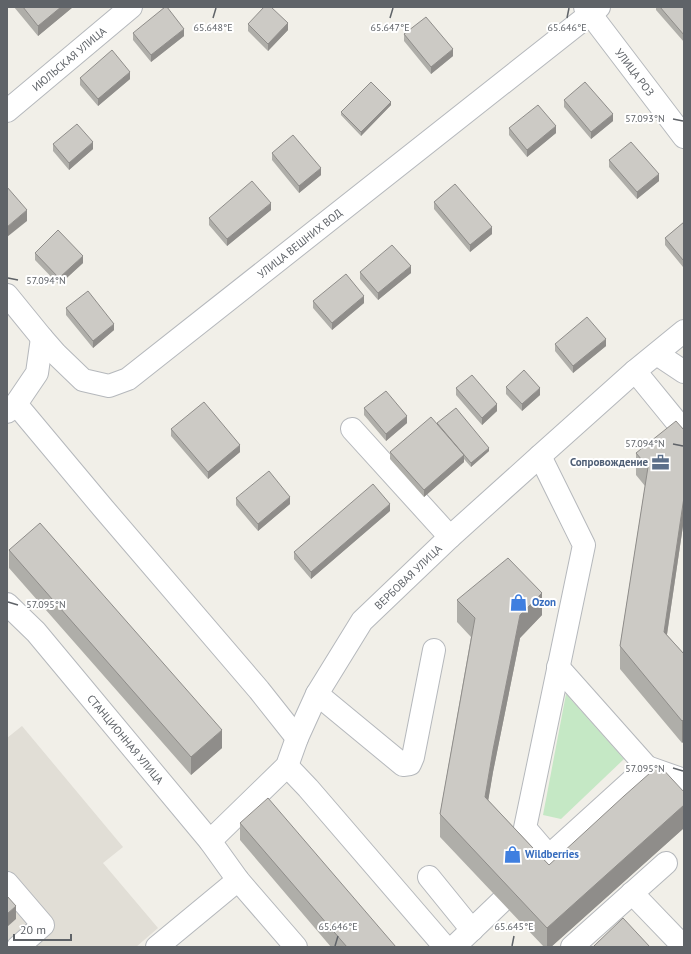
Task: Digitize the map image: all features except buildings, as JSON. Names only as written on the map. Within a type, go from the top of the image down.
[{"type":"street","name":"ИЮЛЬСКАЯ УЛИЦА","points":[[7,111],[131,7]]},
{"type":"street","name":"УЛИЦА РОЗ","points":[[592,9],[684,137]]},
{"type":"street","name":"УЛИЦА ВЕШНИХ ВОД","points":[[7,295],[56,354],[83,380],[109,386],[128,379],[592,9]]},
{"type":"street","points":[[684,331],[657,354],[684,372]]},
{"type":"street","points":[[42,338],[38,373],[12,408],[103,508],[259,690],[297,738]]},
{"type":"street","name":"ВЕРБОВАЯ УЛИЦА","points":[[210,841],[288,766],[297,738],[317,694],[362,621],[450,537],[635,371],[657,354]]},
{"type":"street","points":[[635,371],[684,431]]},
{"type":"street","points":[[352,429],[450,537]]},
{"type":"street","points":[[540,456],[584,545],[525,828],[549,856]]},
{"type":"street","name":"СТАНЦИОННАЯ УЛИЦА","points":[[7,604],[36,632],[210,841],[238,880],[296,947]]},
{"type":"street","points":[[317,694],[403,765],[410,764],[413,757],[434,650]]},
{"type":"street","points":[[558,667],[647,767],[684,780]]},
{"type":"street","points":[[288,766],[445,947]]},
{"type":"street","points":[[533,871],[647,767]]},
{"type":"street","points":[[572,947],[666,863]]},
{"type":"street","points":[[429,878],[472,930]]},
{"type":"street","points":[[157,947],[238,880]]},
{"type":"street","points":[[7,883],[43,925],[18,947]]},
{"type":"street","points":[[632,893],[684,947]]},
{"type":"street","points":[[454,947],[501,902]]},
{"type":"shaded area","points":[[22,726],[123,847],[103,863],[158,928],[136,947],[7,947],[7,738]]},
{"type":"green space","points":[[566,694],[624,759],[561,819],[543,815]]},
{"type":"place","name":"Сопровождение","points":[[661,462]]},
{"type":"place","name":"Ozon","points":[[519,602]]},
{"type":"place","name":"Wildberries","points":[[512,854]]}]
